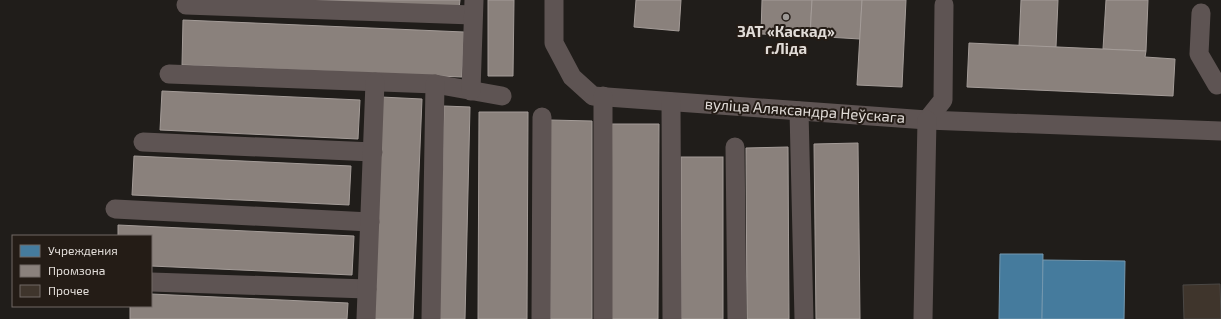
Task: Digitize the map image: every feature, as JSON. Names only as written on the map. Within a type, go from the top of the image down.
[{"type":"street","name":"вуліца Аляксандра Неўскага","points":[[554,0],[554,43],[572,77],[593,96],[927,120],[923,319]]},
{"type":"street","points":[[186,5],[473,8],[471,91]]},
{"type":"street","points":[[927,120],[943,100],[944,5]]},
{"type":"street","points":[[1201,13],[1199,54],[1220,90]]},
{"type":"street","points":[[169,74],[435,84],[502,96]]},
{"type":"street","points":[[366,319],[375,82]]},
{"type":"street","points":[[431,319],[435,84]]},
{"type":"street","points":[[603,96],[603,319]]},
{"type":"street","points":[[671,102],[672,319]]},
{"type":"street","points":[[799,111],[804,319]]},
{"type":"street","points":[[541,319],[542,117]]},
{"type":"street","points":[[927,120],[1221,131]]},
{"type":"street","points":[[143,142],[373,152]]},
{"type":"street","points":[[735,148],[737,319]]},
{"type":"street","points":[[115,209],[370,222]]},
{"type":"street","points":[[152,282],[368,289]]},
{"type":"building: Учреждения","points":[[1000,254],[1043,254],[1042,319],[999,319]]},
{"type":"building: Учреждения","points":[[1043,260],[1125,261],[1124,319],[1042,319]]},
{"type":"building: Промзона","points":[[269,0],[460,0],[459,9]]},
{"type":"building: Промзона","points":[[488,0],[514,0],[513,76],[488,76]]},
{"type":"building: Промзона","points":[[636,0],[681,0],[679,31],[634,27]]},
{"type":"building: Промзона","name":"ЗАТ «Каскад» г.Ліда","points":[[762,0],[812,0],[810,36],[761,34]]},
{"type":"building: Промзона","points":[[812,0],[862,0],[860,39],[810,36]]},
{"type":"building: Промзона","points":[[862,0],[906,0],[902,87],[857,85]]},
{"type":"building: Промзона","points":[[1021,0],[1058,0],[1056,47],[1019,46]]},
{"type":"building: Промзона","points":[[1106,0],[1148,0],[1146,51],[1103,49]]},
{"type":"building: Промзона","points":[[183,20],[464,32],[462,77],[182,65]]},
{"type":"building: Промзона","points":[[969,43],[1146,51],[1145,57],[1175,59],[1173,96],[967,87]]},
{"type":"building: Промзона","points":[[162,91],[360,100],[358,139],[160,130]]},
{"type":"building: Промзона","points":[[381,97],[422,99],[413,319],[372,319]]},
{"type":"building: Промзона","points":[[444,106],[470,107],[465,319],[439,319]]},
{"type":"building: Промзона","points":[[479,112],[528,112],[527,319],[478,319]]},
{"type":"building: Промзона","points":[[550,120],[592,121],[592,319],[550,319]]},
{"type":"building: Промзона","points":[[612,124],[659,124],[658,319],[610,319]]},
{"type":"building: Промзона","points":[[858,143],[860,319],[816,319],[814,144]]},
{"type":"building: Промзона","points":[[788,147],[789,319],[747,319],[746,148]]},
{"type":"building: Промзона","points":[[134,156],[351,166],[349,205],[132,195]]},
{"type":"building: Промзона","points":[[681,157],[723,157],[723,319],[681,319]]},
{"type":"building: Промзона","points":[[118,225],[354,236],[352,275],[152,266],[152,235],[118,235]]},
{"type":"building: Промзона","points":[[152,294],[348,303],[347,319],[130,319],[130,307],[152,307]]},
{"type":"building: Прочее","points":[[1220,284],[1221,319],[1184,319],[1183,285]]},
{"type":"place","name":"ЗАТ «Каскад» г.Ліда","points":[[786,17]]}]
